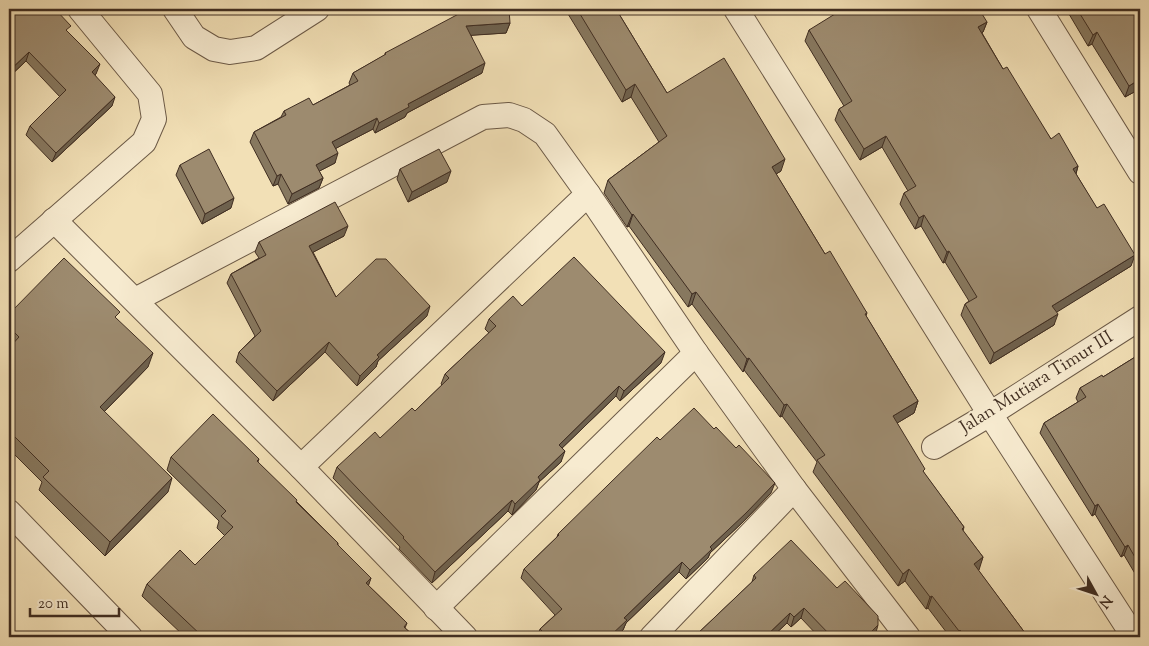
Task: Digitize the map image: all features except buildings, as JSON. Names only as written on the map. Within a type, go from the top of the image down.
[{"type":"street","points":[[9,260],[144,142],[154,119],[150,94],[80,9]]},
{"type":"street","points":[[175,9],[194,37],[214,49],[230,52],[256,48],[317,9]]},
{"type":"street","points":[[736,9],[990,414],[1134,637]]},
{"type":"street","points":[[1038,9],[1140,172]]},
{"type":"street","points":[[135,300],[483,117],[509,115],[524,120],[545,134],[696,353],[901,634]]},
{"type":"street","points":[[302,467],[588,194]]},
{"type":"street","points":[[54,220],[302,467],[465,637]]},
{"type":"street","name":"Jalan Mutiara Timur III","points":[[934,447],[990,414],[1140,318]]},
{"type":"street","points":[[436,608],[696,353]]},
{"type":"street","points":[[652,637],[794,489]]},
{"type":"street","points":[[9,512],[130,637]]}]
